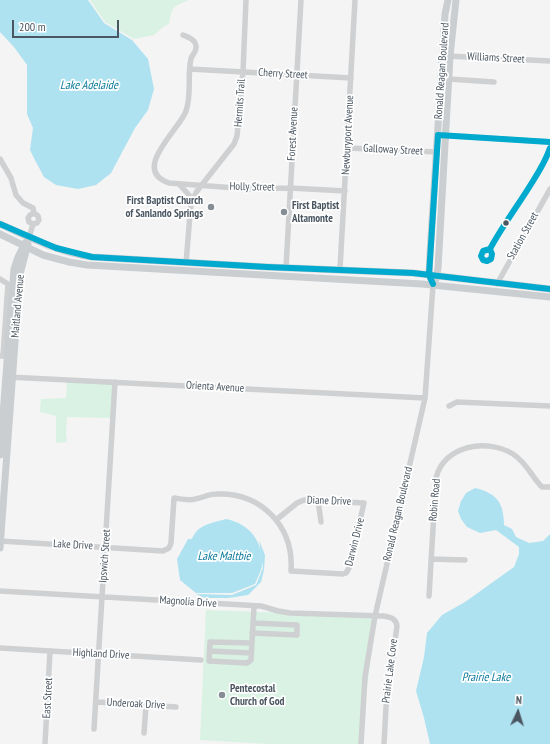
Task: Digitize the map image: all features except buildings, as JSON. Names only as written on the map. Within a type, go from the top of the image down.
[{"type":"main road","name":"Ronald Reagan Boulevard","points":[[433,285],[437,276],[449,79],[446,56],[445,14],[448,0]]},
{"type":"main road","name":"Ronald Reagan Boulevard","points":[[433,285],[429,275],[438,135],[446,56],[456,0]]},
{"type":"main road","points":[[0,224],[52,247],[75,254],[98,258],[286,268],[340,269],[429,275],[550,289]]},
{"type":"main road","points":[[0,234],[36,252],[69,262],[87,265],[433,285],[549,296]]},
{"type":"main road","name":"Maitland Avenue","points":[[0,548],[2,471],[9,377],[14,269],[29,238]]},
{"type":"main road","name":"Maitland Avenue","points":[[12,312],[25,247]]},
{"type":"main road","points":[[20,274],[28,259],[36,252]]},
{"type":"main road","points":[[122,267],[124,263],[129,260]]},
{"type":"main road","points":[[176,270],[186,263]]},
{"type":"main road","points":[[184,270],[195,263]]},
{"type":"main road","points":[[257,274],[259,271],[267,267]]},
{"type":"main road","points":[[331,279],[336,276],[340,269]]},
{"type":"main road","points":[[531,295],[541,288]]},
{"type":"main road","name":"Maitland Avenue","points":[[0,456],[9,377]]},
{"type":"street","name":"Hermits Trail","points":[[186,263],[191,203],[194,196],[234,144],[238,136],[243,72],[246,0]]},
{"type":"street","name":"Forest Avenue","points":[[286,268],[301,0]]},
{"type":"street","name":"Newburyport Avenue","points":[[340,269],[356,0]]},
{"type":"street","points":[[182,35],[192,39],[196,43],[197,48],[192,56],[190,69]]},
{"type":"street","name":"Williams Street","points":[[446,56],[550,61]]},
{"type":"street","name":"Cherry Street","points":[[190,69],[351,78]]},
{"type":"street","name":"Holly Street","points":[[190,69],[186,110],[183,118],[160,151],[154,163],[159,178],[169,183],[249,189],[290,188],[345,191]]},
{"type":"street","points":[[449,79],[494,82]]},
{"type":"street","points":[[438,135],[550,142]]},
{"type":"street","name":"Galloway Street","points":[[348,148],[437,152]]},
{"type":"street","points":[[0,159],[11,178],[16,195],[23,203],[33,208],[34,213],[38,216],[39,220],[37,223],[33,224],[29,238]]},
{"type":"street","points":[[179,184],[189,195],[191,203]]},
{"type":"street","name":"Station Street","points":[[497,284],[550,188]]},
{"type":"street","points":[[0,279],[8,284],[12,312],[3,356],[0,356]]},
{"type":"street","name":"Ronald Reagan Boulevard","points":[[361,744],[366,677],[375,616],[425,398],[433,285]]},
{"type":"street","points":[[0,306],[12,312]]},
{"type":"street","points":[[0,314],[12,312]]},
{"type":"street","name":"Orienta Avenue","points":[[9,377],[425,398]]},
{"type":"street","name":"Ipswich Street","points":[[94,729],[115,382]]},
{"type":"street","points":[[449,406],[457,402],[550,406]]},
{"type":"street","name":"Robin Road","points":[[429,596],[436,478],[441,464],[446,458],[466,448],[490,446],[502,449],[513,454],[522,462],[542,487],[550,487]]},
{"type":"street","name":"Lake Drive","points":[[0,541],[163,551],[169,548],[172,543],[174,498],[195,500],[209,495],[232,495],[250,500],[258,504],[276,520]]},
{"type":"street","points":[[318,500],[321,522]]},
{"type":"street","name":"Diane Drive","points":[[276,520],[301,501],[318,500],[364,503]]},
{"type":"street","name":"Darwin Drive","points":[[276,520],[283,529],[289,546],[291,554],[291,571],[346,573],[349,568],[364,503]]},
{"type":"street","points":[[431,559],[465,560]]},
{"type":"street","name":"Magnolia Drive","points":[[0,591],[261,606],[290,613],[375,616]]},
{"type":"street","points":[[252,643],[210,642],[209,661],[247,663],[251,660],[252,643],[252,633],[254,606]]},
{"type":"street","name":"Prairie Lake Cove","points":[[375,616],[393,618],[397,626],[386,707],[384,744]]},
{"type":"street","points":[[252,633],[297,635],[297,625],[253,623]]},
{"type":"street","name":"Highland Drive","points":[[0,648],[201,660]]},
{"type":"street","name":"East Street","points":[[45,744],[50,651]]},
{"type":"street","points":[[210,651],[251,653]]},
{"type":"street","name":"Underoak Drive","points":[[96,702],[176,707]]},
{"type":"street","points":[[144,733],[146,705]]},
{"type":"green space","points":[[90,0],[189,0],[174,8],[169,24],[154,35],[134,39],[105,22]]},
{"type":"green space","points":[[67,382],[113,384],[111,418],[67,417],[67,442],[56,443],[56,416],[40,412],[41,399],[66,398]]},
{"type":"green space","points":[[206,610],[375,616],[361,744],[270,744],[200,740]]},
{"type":"water","name":"Lake Adelaide","points":[[0,0],[88,0],[104,23],[132,40],[148,59],[154,89],[148,110],[135,128],[111,173],[96,185],[78,189],[56,185],[44,177],[36,162],[30,150],[33,128],[27,114],[27,65],[14,47],[0,32]]},
{"type":"water","name":"Prairie Lake","points":[[475,488],[488,493],[497,500],[504,517],[504,525],[512,529],[516,537],[529,543],[543,541],[550,534],[550,744],[430,744],[416,691],[424,657],[427,633],[442,615],[465,602],[514,567],[519,554],[519,547],[496,530],[480,533],[467,527],[461,519],[458,511],[461,501],[466,493]]},
{"type":"water","name":"Lake Maltbie","points":[[226,519],[234,521],[248,529],[257,541],[262,557],[260,573],[255,584],[232,593],[196,593],[180,580],[177,559],[188,539],[192,539],[198,530],[211,523]]},
{"type":"water","points":[[259,540],[265,555],[264,570],[261,582],[248,595],[228,598],[205,598],[196,594],[232,595],[256,585],[263,568]]},
{"type":"transit line","points":[[438,135],[550,142]]},
{"type":"transit line","points":[[433,284],[429,275],[438,135]]},
{"type":"transit line","points":[[490,249],[500,231],[528,190],[545,161],[550,148]]},
{"type":"transit line","points":[[0,224],[56,248],[92,257],[267,267],[413,273],[550,289]]},
{"type":"transit line","points":[[490,249],[492,254],[491,259],[487,261],[483,260],[481,256],[483,251],[490,249]]},
{"type":"place","name":"First Baptist Church of Sanlando Springs","points":[[211,207]]},
{"type":"place","name":"First Baptist Altamonte","points":[[284,212]]},
{"type":"place","name":"Pentecostal Church of God","points":[[222,695]]}]
